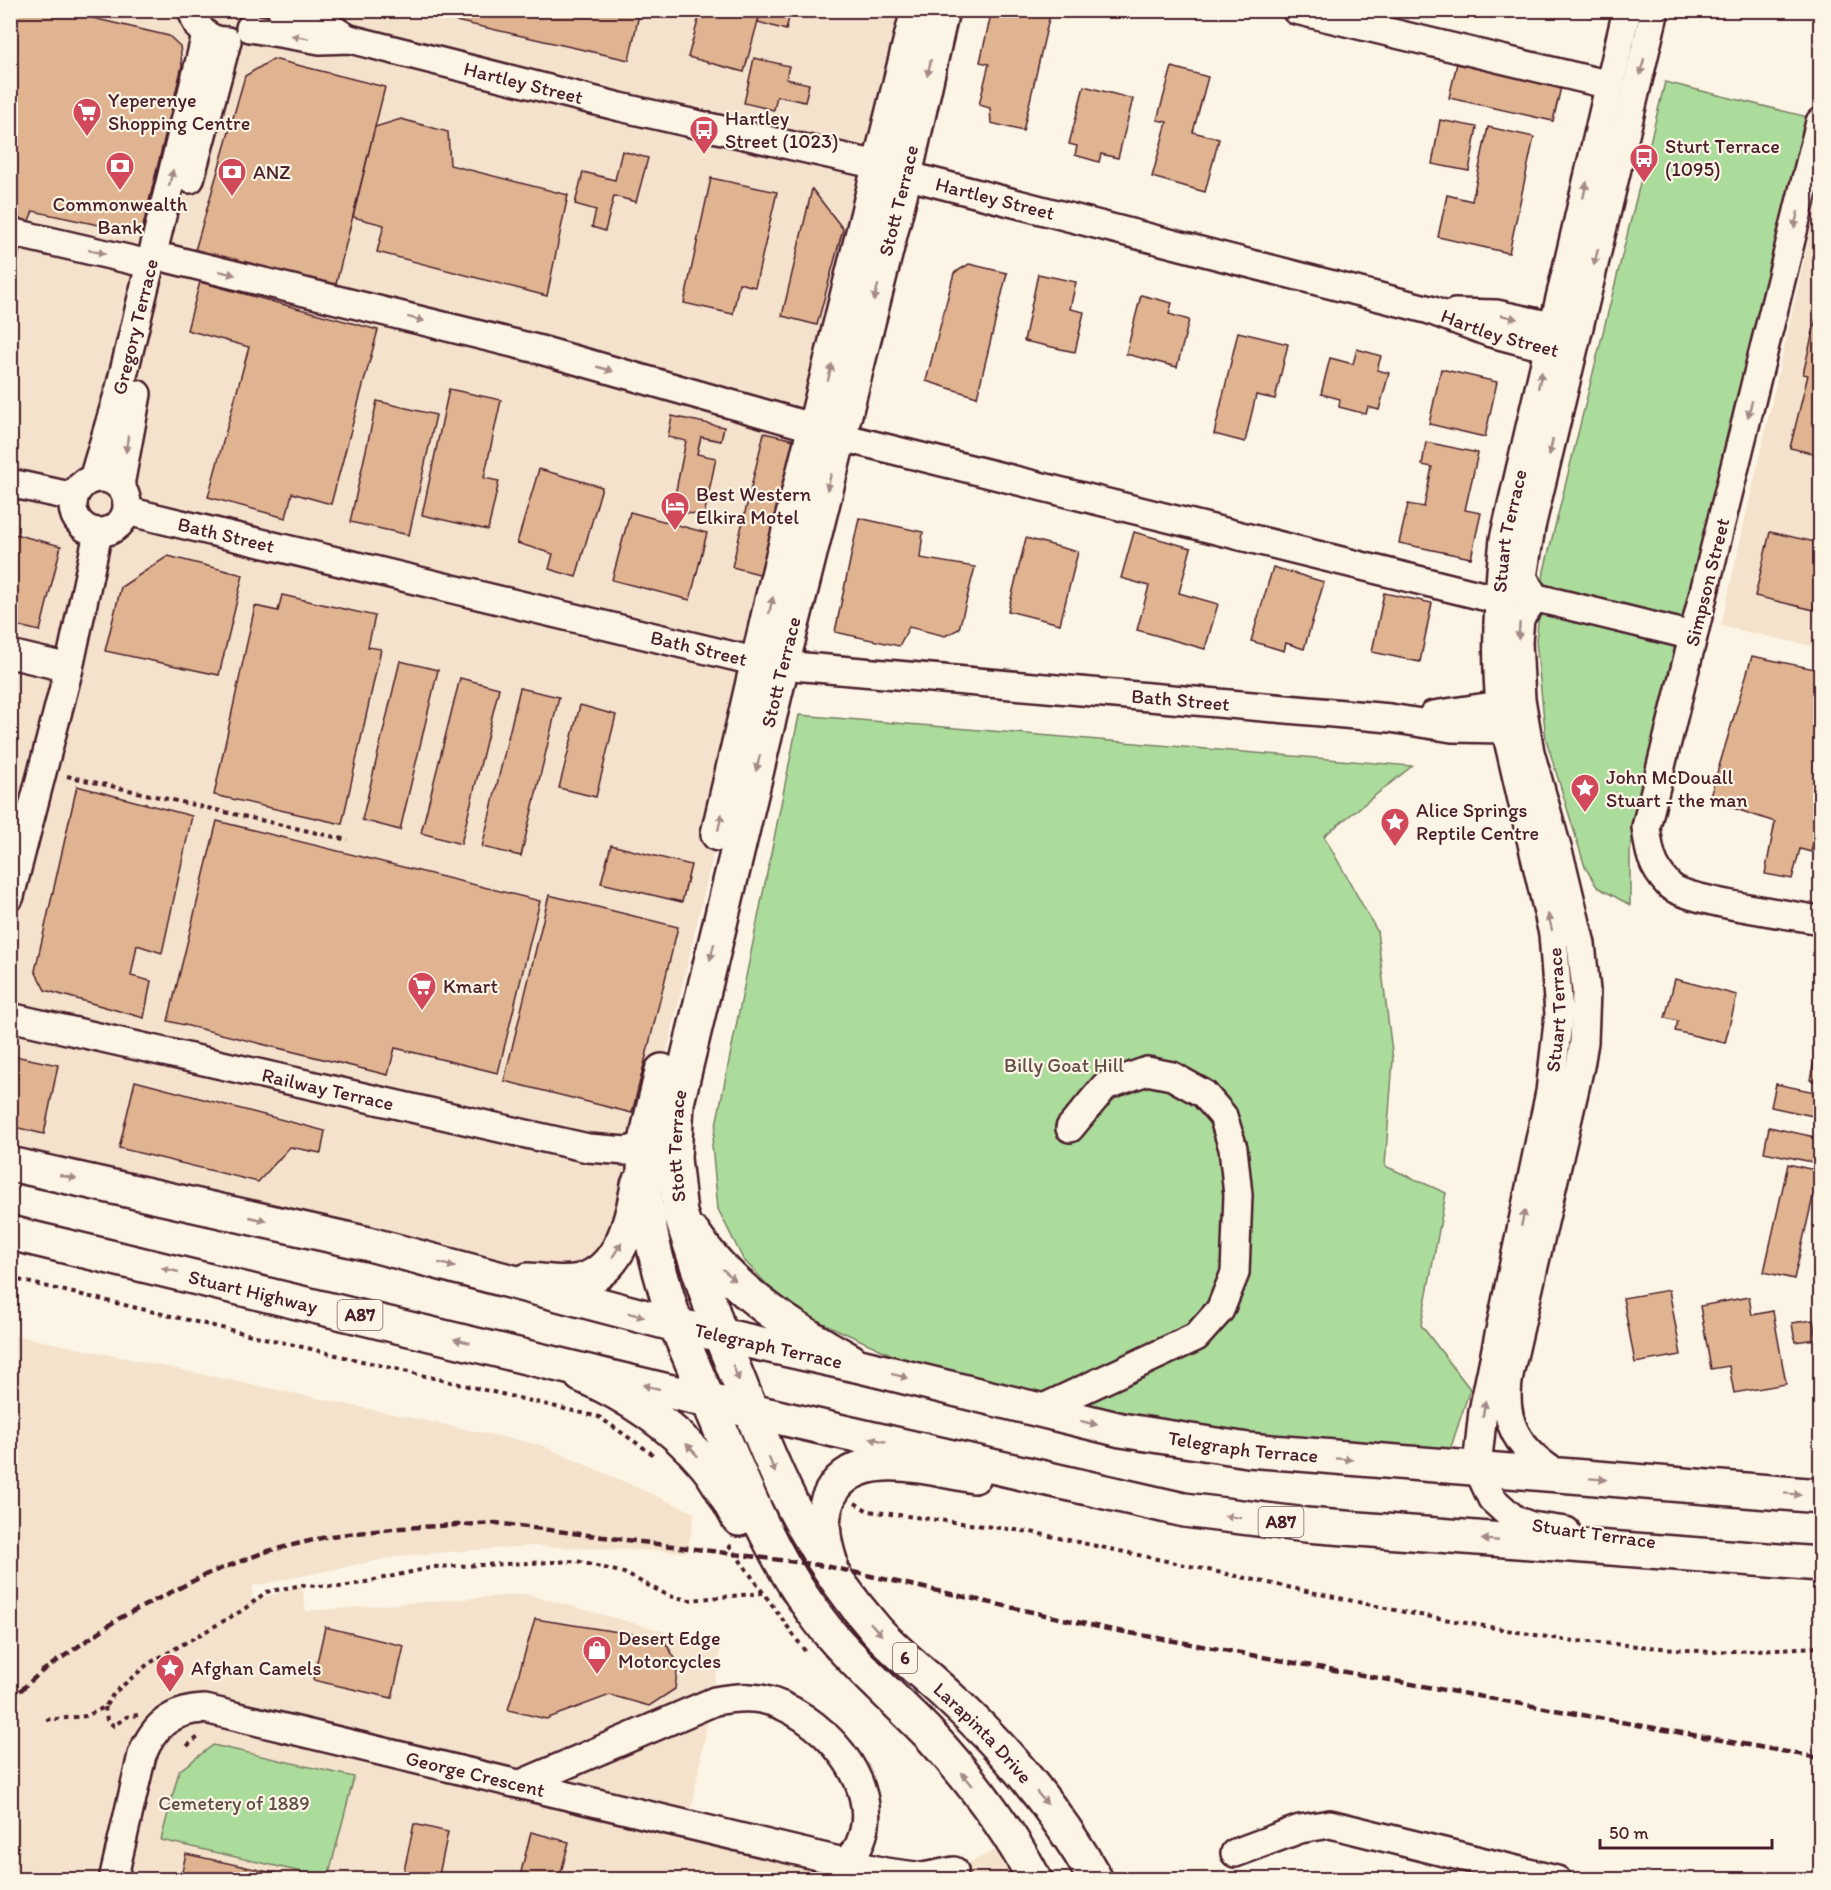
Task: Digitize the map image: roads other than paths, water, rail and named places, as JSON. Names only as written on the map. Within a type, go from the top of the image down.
[{"type":"main road","name":"Stott Terrace","points":[[893,170],[918,10]]},
{"type":"main road","name":"Stott Terrace","points":[[676,1325],[654,1248],[646,1189],[646,1145],[770,664],[893,170],[942,10]]},
{"type":"main road","name":"Stott Terrace","points":[[720,1334],[680,1212],[674,1158],[677,1103],[770,664]]},
{"type":"main road","points":[[487,1276],[558,1282],[580,1281],[608,1264],[625,1236],[634,1210],[646,1145]]},
{"type":"main road","points":[[10,1164],[369,1244],[676,1325]]},
{"type":"main road","points":[[680,1212],[706,1253],[758,1301],[815,1341],[861,1366]]},
{"type":"main road","name":"Stuart Highway","points":[[10,1233],[708,1400]]},
{"type":"main road","name":"Telegraph Terrace","points":[[676,1325],[861,1366],[1121,1430],[1248,1450],[1821,1496]]},
{"type":"main road","name":"6","points":[[676,1325],[708,1400]]},
{"type":"main road","name":"6","points":[[720,1334],[751,1411]]},
{"type":"main road","points":[[556,1365],[607,1388],[666,1426],[686,1442],[707,1466],[779,1582],[803,1613],[827,1630]]},
{"type":"main road","name":"A87","points":[[708,1400],[1142,1502],[1221,1516],[1306,1525],[1821,1563]]},
{"type":"main road","name":"Larapinta Drive","points":[[708,1400],[750,1504],[773,1550],[827,1630],[858,1665],[928,1734],[973,1786],[1014,1841],[1035,1880]]},
{"type":"main road","name":"Larapinta Drive","points":[[751,1411],[782,1488],[826,1566],[854,1603],[908,1661],[986,1734],[1045,1801],[1077,1845],[1096,1880]]},
{"type":"main road","points":[[854,1603],[833,1568],[823,1538],[825,1508],[833,1489],[846,1476],[867,1467],[903,1464],[1142,1502]]},
{"type":"street","name":"Hartley Street","points":[[282,10],[322,22],[350,39]]},
{"type":"street","points":[[1296,10],[1610,85]]},
{"type":"street","name":"Stuart Terrace","points":[[1627,10],[1610,85],[1563,340],[1523,577],[1535,598],[1520,618],[1513,717],[1553,934],[1559,1014],[1550,1092],[1483,1412],[1477,1467],[1485,1487],[1498,1505],[1515,1520],[1531,1526],[1821,1563]]},
{"type":"street","name":"Stuart Terrace","points":[[1562,1477],[1545,1467],[1522,1442],[1507,1416],[1505,1402],[1510,1370],[1580,1066],[1586,1015],[1585,970],[1563,869],[1497,669],[1500,595],[1504,539],[1563,340],[1655,10]]},
{"type":"street","name":"Hartley Street","points":[[253,19],[320,40],[350,39],[620,107],[893,170],[1430,310],[1491,333],[1563,340]]},
{"type":"street","points":[[200,22],[244,35],[253,19]]},
{"type":"street","name":"Gregory Terrace","points":[[93,478],[112,420],[149,261],[200,22]]},
{"type":"street","name":"Simpson Street","points":[[1820,128],[1646,827],[1650,860],[1670,887],[1703,898],[1821,920]]},
{"type":"street","points":[[17,233],[537,349],[828,433],[1500,595],[1535,598],[1693,636]]},
{"type":"street","name":"Gregory Terrace","points":[[120,485],[149,261]]},
{"type":"street","points":[[93,478],[111,480],[120,485],[128,502],[127,512],[116,528],[98,533],[81,525],[75,517],[74,497],[78,489],[93,478]]},
{"type":"street","points":[[10,483],[74,497]]},
{"type":"street","name":"Bath Street","points":[[127,512],[770,664],[1390,718],[1452,728],[1513,717]]},
{"type":"street","points":[[10,896],[69,668],[98,533]]},
{"type":"street","points":[[10,654],[69,668]]},
{"type":"street","name":"Railway Terrace","points":[[10,1017],[588,1148],[627,1150],[646,1145]]},
{"type":"street","points":[[1037,1411],[1196,1337],[1220,1310],[1235,1273],[1238,1195],[1233,1148],[1223,1116],[1204,1094],[1172,1076],[1147,1071],[1105,1086],[1070,1128]]},
{"type":"street","points":[[521,1784],[715,1701],[736,1698],[762,1699],[814,1724],[836,1744],[854,1775],[864,1799],[863,1834],[860,1846],[846,1861]]},
{"type":"street","name":"George Crescent","points":[[112,1880],[142,1755],[150,1737],[168,1718],[192,1709],[218,1711],[909,1876],[954,1871]]},
{"type":"street","points":[[1235,1853],[1300,1829],[1330,1824],[1557,1880]]},
{"type":"railway","points":[[10,1700],[41,1672],[118,1619],[207,1574],[268,1551],[330,1536],[401,1528],[496,1523],[826,1566],[1108,1629],[1820,1758]]},
{"type":"place","name":"Yeperenye Shopping Centre","points":[[87,138]]},
{"type":"place","name":"Hartley Street (1023)","points":[[704,156]]},
{"type":"place","name":"Sturt Terrace (1095)","points":[[1644,184]]},
{"type":"place","name":"Commonwealth Bank","points":[[120,192]]},
{"type":"place","name":"ANZ","points":[[232,198]]},
{"type":"place","name":"Best Western Elkira Motel","points":[[675,532]]},
{"type":"place","name":"John McDouall Stuart - the man","points":[[1585,814]]},
{"type":"place","name":"Alice Springs Reptile Centre","points":[[1395,848]]},
{"type":"place","name":"Kmart","points":[[422,1012]]},
{"type":"place","name":"Desert Edge Motorcycles","points":[[597,1676]]},
{"type":"place","name":"Afghan Camels","points":[[170,1694]]},
{"type":"park label","name":"Billy Goat Hill","points":[[1064,1065]]},
{"type":"park label","name":"Cemetery of 1889","points":[[234,1803]]}]
